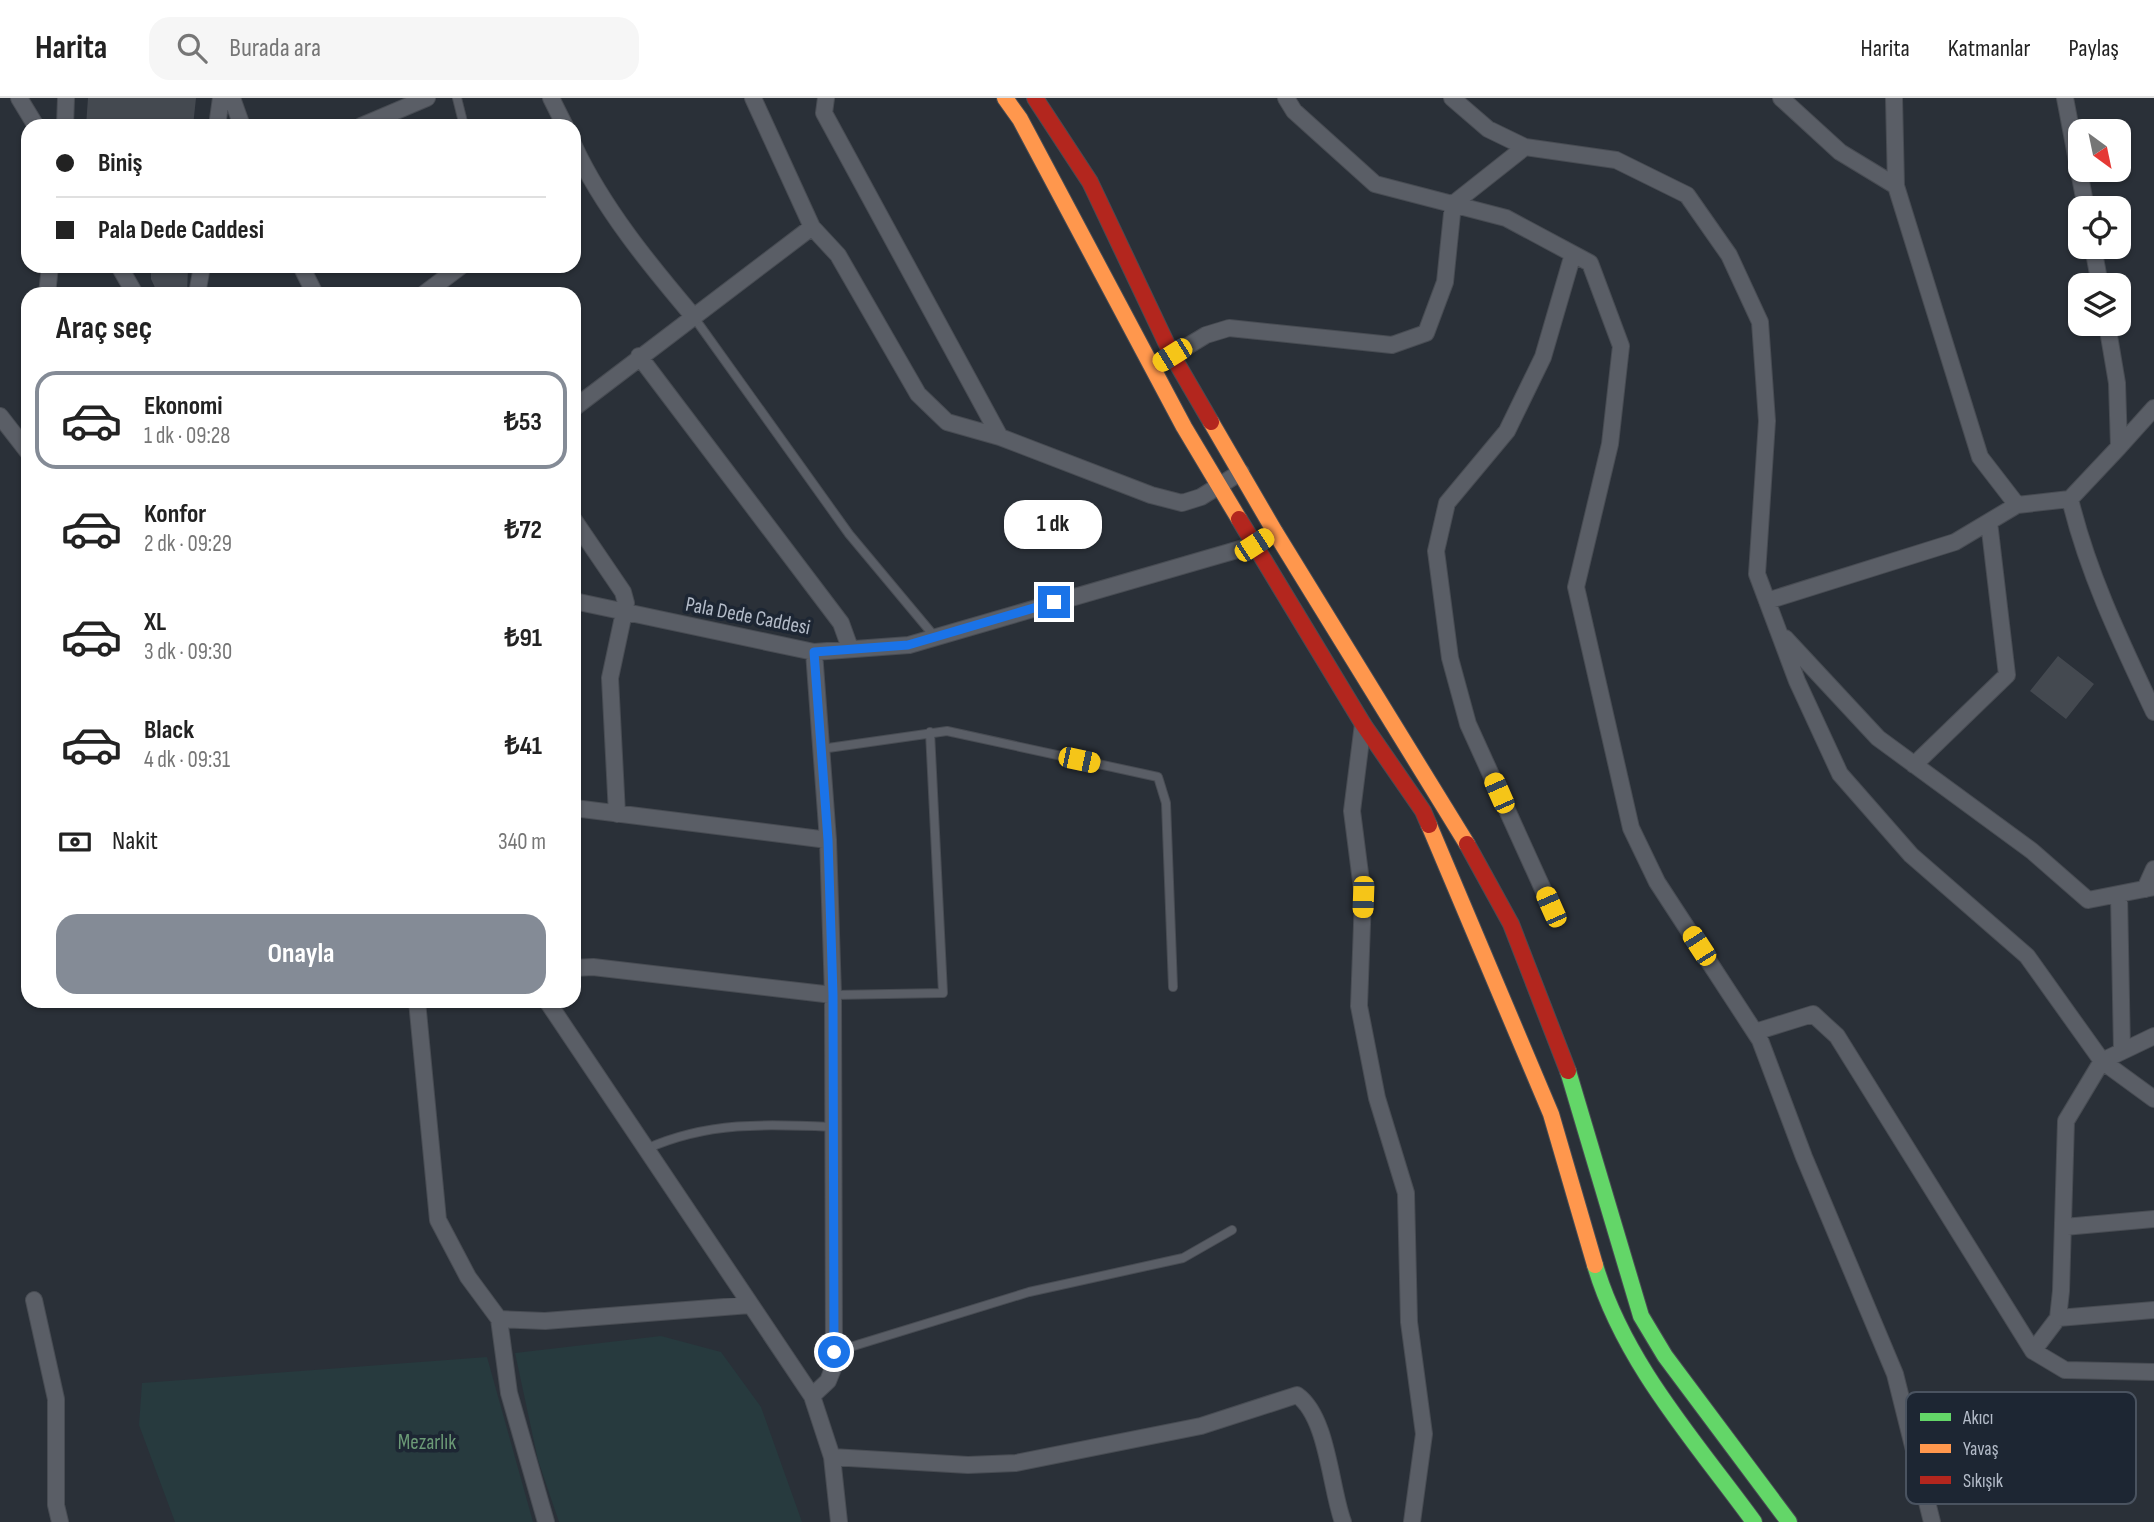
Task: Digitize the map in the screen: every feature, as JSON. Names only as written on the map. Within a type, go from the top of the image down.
[{"type":"street","points":[[19,98],[32,119]]},
{"type":"street","points":[[65,119],[66,98]]},
{"type":"street","points":[[218,119],[221,98]]},
{"type":"street","points":[[232,98],[240,119]]},
{"type":"street","points":[[377,119],[427,98]]},
{"type":"street","points":[[551,98],[562,119]]},
{"type":"street","points":[[753,98],[812,227],[838,255],[918,394],[947,422],[1000,437],[1151,495],[1182,503],[1201,497],[1241,472]]},
{"type":"street","points":[[826,98],[824,113],[1000,437]]},
{"type":"street","points":[[1005,98],[1020,119],[1151,369],[1254,545],[1363,724],[1423,811],[1550,1114],[1604,1295],[1642,1370],[1754,1522]]},
{"type":"street","points":[[1035,98],[1090,182],[1172,355],[1275,532],[1460,830],[1511,924],[1552,1024],[1579,1104],[1641,1316],[1665,1356],[1788,1522]]},
{"type":"street","points":[[1286,98],[1294,111],[1375,184],[1506,218],[1590,263],[1621,346],[1610,444],[1576,587],[1630,828],[1657,882],[1755,1032],[1895,1374],[1906,1418]]},
{"type":"street","points":[[1452,98],[1488,129],[1525,147],[1616,160],[1687,195],[1729,255],[1760,322],[1767,421],[1757,574],[1797,681],[1840,774],[1911,855],[2027,956],[2102,1061],[2154,1099]]},
{"type":"street","points":[[1782,98],[1840,152],[1896,186]]},
{"type":"street","points":[[1894,98],[1896,186],[1980,457],[2017,505]]},
{"type":"street","points":[[2065,98],[2084,196]]},
{"type":"street","points":[[1151,369],[1206,335],[1229,328],[1392,345],[1426,333],[1445,282],[1453,204],[1525,147]]},
{"type":"street","points":[[581,174],[693,316]]},
{"type":"street","points":[[581,402],[812,227]]},
{"type":"street","points":[[1551,907],[1468,724],[1450,658],[1436,551],[1447,503],[1507,431],[1543,358],[1573,254]]},
{"type":"street","points":[[433,287],[452,273]]},
{"type":"street","points":[[2108,336],[2117,383],[2119,447]]},
{"type":"street","points":[[639,356],[841,623],[850,648]]},
{"type":"street","points":[[1767,601],[1955,542],[2017,505],[2070,499],[2154,408]]},
{"type":"street","points":[[0,416],[21,442]]},
{"type":"street","points":[[2070,499],[2081,545],[2111,621],[2154,712]]},
{"type":"street","points":[[1914,765],[2007,675],[1989,522]]},
{"type":"street","points":[[581,530],[623,592],[625,613],[610,678],[617,814]]},
{"type":"street","name":"Pala Dede Caddesi","points":[[581,602],[814,652],[908,645],[1254,545],[1275,532]]},
{"type":"street","points":[[1778,631],[1878,738],[2032,851],[2088,900],[2149,888],[2154,869]]},
{"type":"street","points":[[812,1396],[824,1387],[832,1374],[834,1352],[833,995],[828,840],[814,652]]},
{"type":"street","points":[[1363,724],[1352,811],[1363,897],[1359,1006],[1377,1098],[1406,1194],[1409,1322],[1424,1434],[1412,1522]]},
{"type":"street","points":[[581,809],[828,840]]},
{"type":"street","points":[[2119,894],[2122,1051]]},
{"type":"street","points":[[581,968],[833,995]]},
{"type":"street","points":[[419,1008],[438,1220],[468,1277],[499,1319],[509,1393],[546,1522]]},
{"type":"street","points":[[552,1008],[812,1396],[832,1457],[839,1522]]},
{"type":"street","points":[[1755,1032],[1813,1014],[1837,1036],[2033,1351],[2065,1370],[2154,1372]]},
{"type":"street","points":[[2033,1351],[2057,1318],[2064,1227],[2066,1121],[2102,1061],[2154,1036]]},
{"type":"street","points":[[2064,1227],[2154,1219]]},
{"type":"street","points":[[34,1300],[56,1399],[56,1505],[60,1522]]},
{"type":"street","points":[[499,1319],[545,1321],[750,1305]]},
{"type":"street","points":[[2057,1318],[2154,1310]]},
{"type":"street","points":[[832,1457],[968,1465],[1016,1463],[1202,1426],[1297,1395],[1307,1403],[1316,1419],[1343,1522]]},
{"type":"street","points":[[1928,1504],[1932,1522]]},
{"type":"street","points":[[1734,1522],[1743,1507]]},
{"type":"lane","points":[[457,98],[462,119]]},
{"type":"lane","points":[[693,316],[849,534],[935,637]]},
{"type":"lane","points":[[821,749],[947,731],[1158,777],[1167,803],[1172,987]]},
{"type":"lane","points":[[833,995],[943,993],[930,732]]},
{"type":"lane","points":[[646,1149],[690,1132],[737,1124],[834,1127]]},
{"type":"lane","points":[[834,1352],[1029,1292],[1183,1258],[1232,1230]]},
{"type":"green space","points":[[661,1336],[721,1352],[761,1407],[802,1522],[559,1522],[538,1460],[515,1353]]},
{"type":"green space","name":"Mezarlık","points":[[487,1357],[533,1522],[175,1522],[139,1425],[142,1383]]},
{"type":"building","points":[[88,98],[196,98],[194,119],[86,119]]},
{"type":"building","points":[[151,273],[188,273],[187,287],[155,287]]},
{"type":"building","points":[[2058,656],[2094,684],[2066,719],[2030,691]]},
{"type":"traffic: fast","points":[[1568,1071],[1641,1316],[1665,1356],[1789,1522]]},
{"type":"traffic: fast","points":[[1595,1265],[1608,1301],[1642,1368],[1685,1431],[1754,1522]]},
{"type":"traffic: slow","points":[[1005,98],[1020,119],[1184,427],[1239,519]]},
{"type":"traffic: slow","points":[[1211,422],[1275,532],[1467,844]]},
{"type":"traffic: slow","points":[[1429,825],[1551,1114],[1595,1265]]},
{"type":"traffic: jam","points":[[1035,98],[1090,182],[1172,355],[1211,422]]},
{"type":"traffic: jam","points":[[1239,519],[1363,724],[1423,811],[1429,825]]},
{"type":"traffic: jam","points":[[1467,844],[1511,924],[1568,1071]]},
{"type":"route","points":[[834,1352],[833,995],[828,840],[814,652],[908,645],[1054,602]]}]
